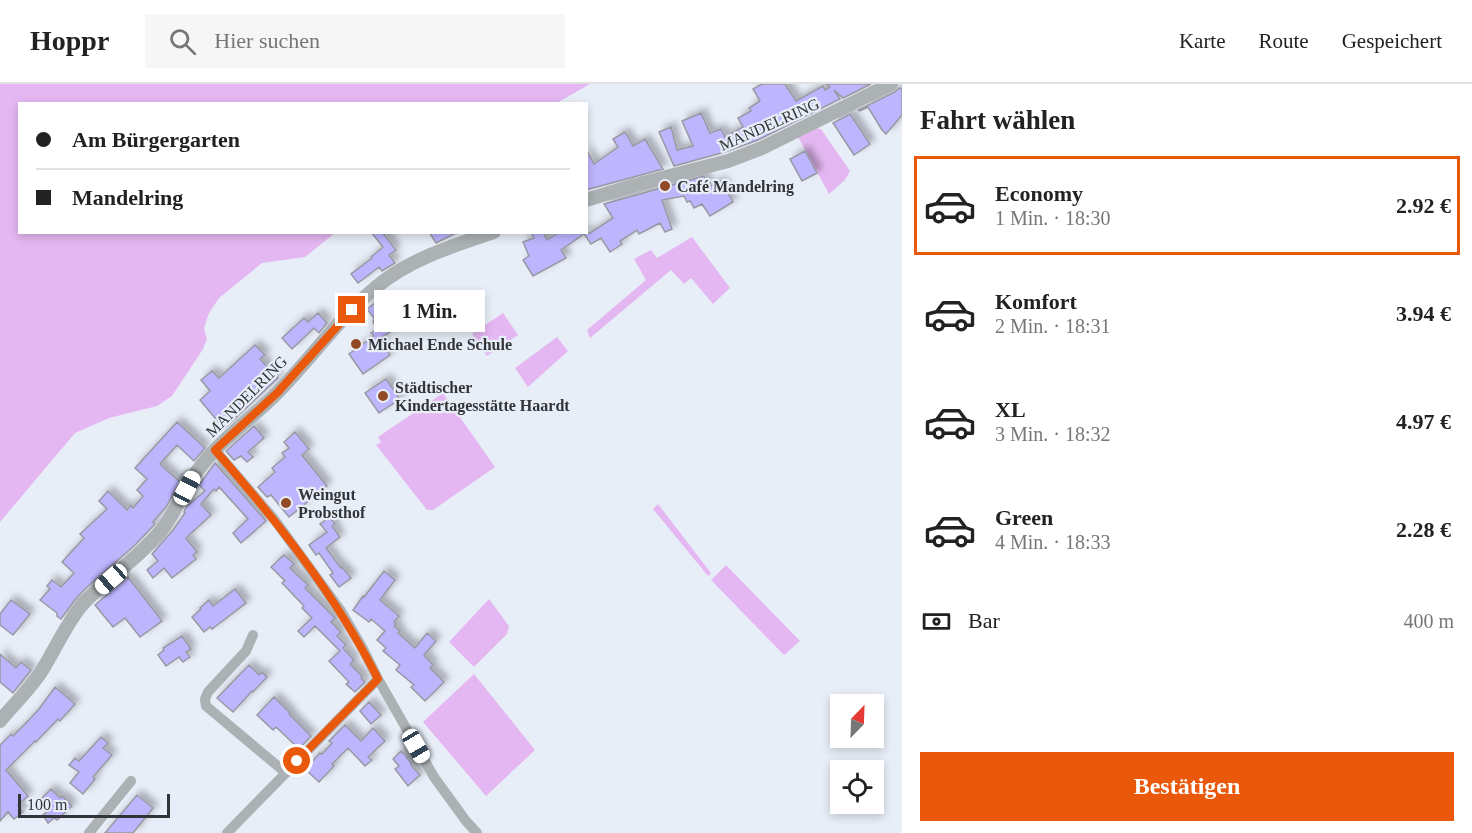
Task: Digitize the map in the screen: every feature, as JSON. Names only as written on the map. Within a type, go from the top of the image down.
[{"type":"street","name":"MANDELRING","points":[[588,199],[728,161],[772,143],[891,84]]},
{"type":"street","name":"MANDELRING","points":[[0,721],[39,675],[71,619],[82,605],[160,532],[193,477],[215,450],[277,393],[352,310],[376,287],[399,271],[441,250],[488,234]]},
{"type":"street","points":[[215,450],[263,505],[351,628],[434,777],[477,833]]},
{"type":"street","points":[[253,635],[246,651],[208,692],[205,699],[206,706],[286,773]]},
{"type":"street","points":[[227,833],[378,679]]},
{"type":"street","points":[[89,833],[131,781]]},
{"type":"shaded area","points":[[0,84],[590,84],[558,102],[18,102],[18,234],[334,234],[305,257],[262,263],[219,298],[209,313],[204,328],[207,339],[203,349],[172,396],[157,406],[109,418],[75,433],[0,522]]},
{"type":"shaded area","points":[[814,128],[821,129],[850,171],[845,180],[829,194],[798,137]]},
{"type":"shaded area","points":[[692,237],[730,288],[713,304],[691,278],[684,284],[671,270],[590,338],[587,330],[646,280],[634,259],[651,250],[657,258]]},
{"type":"shaded area","points":[[503,313],[518,335],[487,356],[472,334]]},
{"type":"shaded area","points":[[557,337],[568,351],[528,387],[515,368]]},
{"type":"shaded area","points":[[443,393],[495,467],[433,510],[427,510],[376,445],[381,442],[378,437]]},
{"type":"shaded area","points":[[658,504],[711,573],[708,576],[653,509]]},
{"type":"shaded area","points":[[726,565],[800,641],[784,655],[711,580]]},
{"type":"shaded area","points":[[489,599],[509,626],[507,634],[474,667],[449,642]]},
{"type":"shaded area","points":[[474,674],[535,750],[486,796],[423,722]]},
{"type":"building","points":[[762,84],[785,84],[796,101],[823,86],[825,90],[830,87],[827,84],[871,84],[843,98],[834,90],[840,99],[758,140],[674,166],[659,132],[671,127],[677,150],[693,146],[682,121],[701,113],[710,133],[721,129],[725,137],[743,127],[738,118],[751,111],[749,108],[760,101],[753,89]]},
{"type":"building","points":[[899,88],[902,89],[902,115],[886,134],[868,107],[858,110]]},
{"type":"building","points":[[850,114],[870,144],[854,155],[833,123]]},
{"type":"building","points":[[625,132],[633,146],[645,139],[663,169],[588,189],[588,153],[594,164],[618,147],[613,139]]},
{"type":"building","points":[[805,151],[817,173],[802,181],[790,159]]},
{"type":"building","points":[[704,176],[709,187],[721,181],[733,202],[710,216],[702,204],[694,208],[684,196],[662,200],[672,229],[665,232],[660,223],[639,234],[637,230],[620,241],[622,244],[610,252],[601,238],[591,244],[584,234],[590,233],[613,218],[604,204]]},
{"type":"building","points":[[373,234],[384,234],[396,250],[389,255],[395,263],[382,271],[379,267],[358,283],[351,274],[383,247]]},
{"type":"building","points":[[430,234],[454,234],[436,243]]},
{"type":"building","points":[[532,234],[544,234],[547,240],[556,234],[584,234],[561,250],[566,258],[533,276],[523,260],[529,256],[523,242],[534,238]]},
{"type":"building","points":[[379,300],[395,323],[388,329],[390,332],[379,339],[390,355],[363,374],[349,354],[374,336],[371,333],[377,329],[373,322],[374,318],[367,309]]},
{"type":"building","points":[[318,313],[327,323],[319,333],[314,328],[292,349],[282,338],[304,318],[308,322]]},
{"type":"building","points":[[255,345],[265,355],[260,359],[278,378],[224,429],[200,400],[210,391],[201,380],[212,371],[219,378]]},
{"type":"building","name":"Städtischer Kindertagesstätte Haardt","points":[[386,379],[400,399],[379,413],[365,393]]},
{"type":"building","points":[[177,422],[205,448],[194,461],[177,445],[160,464],[180,482],[166,507],[153,522],[155,524],[84,590],[61,619],[40,600],[50,589],[47,586],[52,580],[61,587],[74,573],[62,562],[84,538],[80,534],[107,509],[99,501],[108,491],[127,510],[131,505],[133,508],[143,496],[137,490],[147,479],[135,468]]},
{"type":"building","points":[[254,426],[264,438],[248,452],[253,457],[247,462],[241,456],[234,460],[226,451]]},
{"type":"building","points":[[295,432],[309,449],[302,455],[327,486],[289,517],[271,495],[267,497],[258,487],[275,472],[272,468],[285,457],[282,453],[289,448],[284,442]]},
{"type":"building","points":[[215,463],[266,521],[241,543],[233,533],[248,519],[219,487],[216,491],[214,489],[201,504],[211,515],[186,538],[197,552],[193,555],[196,559],[172,578],[164,568],[153,578],[147,570],[158,561],[152,554],[173,530],[185,513],[186,507],[205,491],[199,485]]},
{"type":"building","points":[[330,517],[335,524],[332,526],[340,537],[326,548],[351,578],[339,587],[330,575],[333,573],[319,553],[316,555],[309,545],[327,532],[320,524]]},
{"type":"building","points":[[284,555],[294,564],[290,568],[308,585],[305,588],[335,618],[331,622],[341,632],[337,636],[346,645],[343,648],[354,660],[350,664],[365,682],[355,692],[346,684],[349,682],[329,661],[340,651],[315,626],[304,637],[298,631],[312,618],[282,583],[285,581],[271,567]]},
{"type":"building","points":[[384,571],[395,580],[380,600],[399,616],[394,622],[396,624],[394,626],[400,631],[398,633],[415,648],[427,633],[436,641],[424,655],[433,665],[430,668],[444,682],[425,701],[411,687],[414,685],[396,670],[400,665],[383,651],[386,648],[377,640],[385,631],[371,619],[369,622],[353,610]]},
{"type":"building","points":[[128,577],[162,621],[140,637],[125,618],[113,627],[95,605]]},
{"type":"building","points":[[235,589],[246,603],[212,629],[210,627],[204,632],[192,617],[209,600],[213,606]]},
{"type":"building","points":[[11,600],[30,614],[13,635],[0,625],[0,614]]},
{"type":"building","points":[[182,636],[191,649],[186,652],[190,657],[183,662],[179,657],[166,666],[158,655],[164,650],[163,648]]},
{"type":"building","points":[[0,654],[16,668],[21,662],[31,670],[13,693],[0,682]]},
{"type":"building","points":[[249,665],[259,675],[262,672],[267,677],[233,712],[217,698]]},
{"type":"building","points":[[55,687],[75,704],[60,721],[58,719],[6,770],[28,796],[18,805],[23,812],[14,819],[8,812],[0,821],[0,745],[27,722]]},
{"type":"building","points":[[274,697],[311,736],[299,749],[276,727],[273,730],[257,715]]},
{"type":"building","points":[[369,702],[381,715],[371,724],[360,711]]},
{"type":"building","points":[[345,725],[361,741],[373,728],[385,741],[368,757],[372,760],[365,766],[348,748],[319,782],[305,769],[332,743],[329,741]]},
{"type":"building","points":[[101,737],[108,743],[103,748],[112,755],[93,777],[95,779],[83,794],[70,783],[79,772],[69,765],[75,758],[79,761]]},
{"type":"building","points":[[401,751],[420,775],[408,786],[395,769],[399,766],[393,759]]},
{"type":"building","points":[[51,789],[72,806],[57,820],[54,818],[48,823],[43,815],[48,811],[38,802]]},
{"type":"building","points":[[137,795],[153,808],[133,833],[105,833]]},
{"type":"place","name":"Café Mandelring","points":[[665,186]]},
{"type":"place","name":"Michael Ende Schule","points":[[356,344]]},
{"type":"place","name":"Städtischer Kindertagesstätte Haardt","points":[[383,396]]},
{"type":"place","name":"Weingut Probsthof","points":[[286,503]]},
{"type":"route","points":[[297,761],[378,679],[351,628],[296,549],[263,505],[215,450],[277,393],[352,310]]}]
